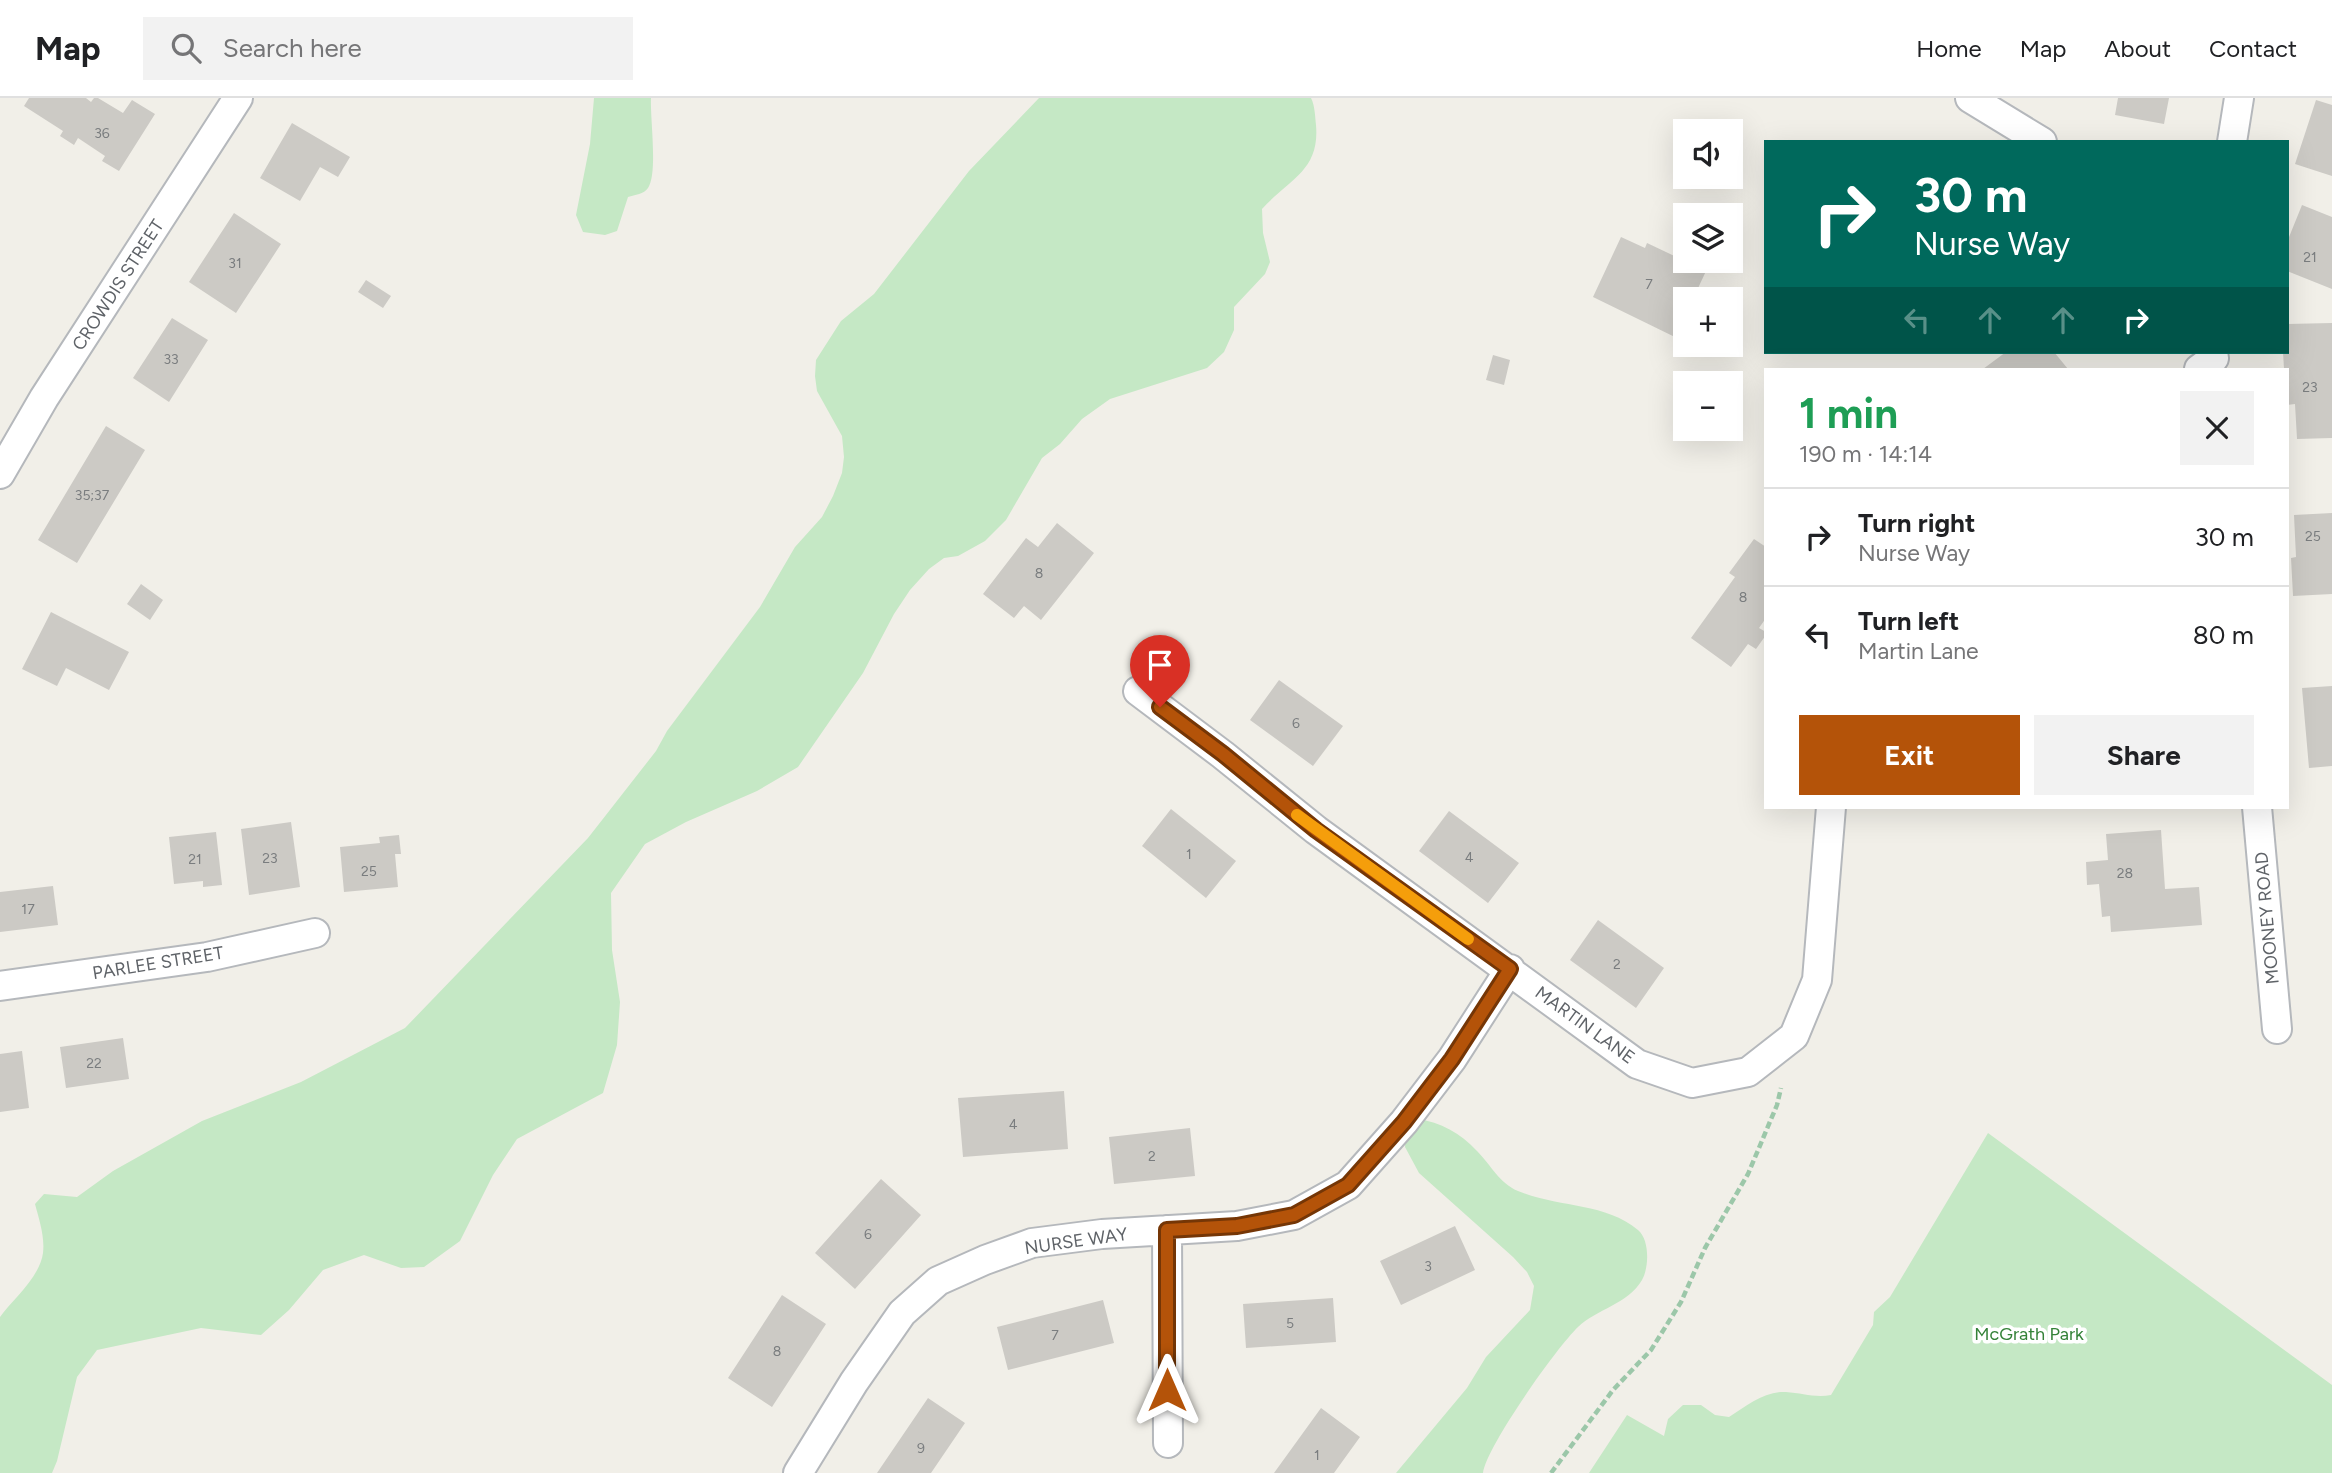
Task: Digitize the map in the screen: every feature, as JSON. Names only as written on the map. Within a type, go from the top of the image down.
[{"type":"street","name":"CROWDIS STREET","points":[[0,474],[44,398],[239,98]]},
{"type":"street","points":[[1970,98],[2039,140]]},
{"type":"street","points":[[2232,140],[2239,98]]},
{"type":"street","name":"MARTIN LANE","points":[[1138,691],[1223,754],[1316,830],[1637,1064],[1692,1083],[1748,1072],[1794,1036],[1817,980],[1831,809]]},
{"type":"street","name":"MOONEY ROAD","points":[[2257,809],[2277,1030]]},
{"type":"street","name":"PARLEE STREET","points":[[0,986],[207,957],[315,933]]},
{"type":"street","name":"NURSE WAY","points":[[798,1473],[854,1382],[902,1313],[938,1282],[985,1260],[1032,1243],[1102,1234],[1237,1226],[1294,1215],[1348,1185],[1404,1122],[1452,1059],[1510,969]]},
{"type":"street","points":[[1167,1230],[1167,1443]]},
{"type":"path","points":[[1551,1473],[1613,1390],[1651,1350],[1681,1302],[1705,1248],[1748,1174],[1777,1105],[1794,1036]]},
{"type":"green space","points":[[594,98],[651,98],[651,181],[644,192],[628,197],[617,231],[605,235],[583,232],[576,215],[590,144]]},
{"type":"green space","points":[[1039,98],[1311,98],[1316,125],[1313,153],[1301,173],[1262,209],[1263,233],[1270,262],[1265,274],[1234,307],[1234,330],[1224,352],[1207,368],[1110,399],[1082,419],[1060,444],[1042,458],[1006,520],[985,541],[958,556],[944,558],[929,569],[910,590],[863,673],[798,767],[757,791],[686,822],[645,844],[611,893],[612,950],[620,1002],[617,1045],[603,1093],[517,1139],[493,1175],[460,1241],[424,1267],[401,1268],[364,1255],[323,1270],[289,1310],[261,1335],[201,1328],[97,1350],[77,1377],[52,1473],[0,1473],[0,1317],[32,1279],[41,1262],[43,1241],[35,1204],[44,1194],[77,1197],[113,1171],[202,1121],[301,1082],[405,1028],[588,838],[656,751],[667,731],[760,607],[795,547],[822,517],[833,496],[842,473],[842,436],[817,391],[816,360],[841,321],[874,294],[969,171]]},
{"type":"green space","points":[[1417,1119],[1442,1126],[1457,1134],[1482,1156],[1500,1179],[1511,1188],[1533,1196],[1611,1214],[1638,1230],[1645,1240],[1647,1262],[1642,1280],[1629,1295],[1586,1321],[1568,1338],[1509,1421],[1487,1460],[1483,1473],[1396,1473],[1467,1388],[1486,1357],[1530,1310],[1534,1286],[1527,1272],[1513,1257],[1419,1173],[1405,1147],[1406,1126]]},
{"type":"green space","name":"McGrath Park","points":[[1988,1133],[2332,1385],[2332,1473],[1589,1473],[1627,1415],[1664,1436],[1668,1419],[1683,1405],[1701,1405],[1715,1415],[1729,1417],[1756,1400],[1778,1392],[1831,1395],[1873,1325],[1874,1312],[1890,1297]]},
{"type":"building","points":[[29,98],[86,98],[91,102],[98,98],[123,113],[132,100],[155,114],[119,171],[102,161],[105,156],[78,138],[74,145],[60,136],[63,131],[24,106]]},
{"type":"building","points":[[2118,98],[2169,98],[2164,124],[2115,115]]},
{"type":"building","points":[[2316,100],[2332,105],[2332,176],[2295,164]]},
{"type":"building","points":[[292,123],[350,157],[338,177],[320,167],[300,201],[260,178]]},
{"type":"building","points":[[2302,205],[2332,217],[2332,289],[2289,272],[2289,237]]},
{"type":"building","points":[[234,213],[281,244],[236,313],[189,282]]},
{"type":"building","points":[[1621,237],[1645,248],[1647,243],[1673,255],[1673,273],[1705,273],[1699,287],[1673,287],[1673,336],[1593,297]]},
{"type":"building","points":[[366,280],[391,296],[383,308],[358,292]]},
{"type":"building","points":[[172,318],[208,340],[169,402],[133,378]]},
{"type":"building","points":[[2332,323],[2332,438],[2297,439],[2295,404],[2289,405],[2289,368],[2284,368],[2283,354],[2289,354],[2289,324]]},
{"type":"building","points":[[2003,354],[2056,354],[2067,368],[1984,368]]},
{"type":"building","points":[[1493,355],[1510,360],[1504,385],[1486,380]]},
{"type":"building","points":[[106,426],[145,450],[77,563],[38,540]]},
{"type":"building","points":[[2332,513],[2332,594],[2293,596],[2291,558],[2296,557],[2294,515]]},
{"type":"building","points":[[1057,523],[1094,553],[1041,620],[1024,606],[1014,618],[983,594],[1026,538],[1038,547]]},
{"type":"building","points":[[1754,539],[1764,546],[1764,621],[1759,628],[1764,631],[1764,638],[1756,649],[1748,644],[1731,667],[1691,638],[1735,577],[1729,573]]},
{"type":"building","points":[[141,584],[163,600],[150,620],[127,604]]},
{"type":"building","points":[[51,612],[129,652],[109,690],[66,668],[57,686],[22,669]]},
{"type":"building","points":[[1279,680],[1343,726],[1313,766],[1250,720]]},
{"type":"building","points":[[2332,686],[2332,766],[2309,768],[2302,688]]},
{"type":"building","points":[[1171,809],[1236,861],[1206,898],[1142,846]]},
{"type":"building","points":[[1449,811],[1519,863],[1488,903],[1419,851]]},
{"type":"building","points":[[291,822],[300,887],[249,895],[241,829]]},
{"type":"building","points":[[2161,830],[2165,889],[2199,887],[2202,925],[2111,932],[2110,916],[2102,917],[2099,884],[2087,885],[2086,862],[2108,860],[2106,834]]},
{"type":"building","points":[[216,832],[222,885],[203,887],[203,881],[174,884],[169,837]]},
{"type":"building","points":[[399,835],[401,854],[395,854],[398,887],[344,892],[340,847],[380,843],[379,837]]},
{"type":"building","points":[[53,886],[58,925],[0,932],[0,892]]},
{"type":"building","points":[[1598,920],[1664,968],[1636,1008],[1570,960]]},
{"type":"building","points":[[123,1038],[129,1079],[66,1088],[60,1047]]},
{"type":"building","points":[[22,1051],[29,1108],[0,1112],[0,1054]]},
{"type":"building","points":[[1064,1091],[1068,1149],[963,1157],[958,1098]]},
{"type":"building","points":[[1190,1128],[1195,1176],[1114,1184],[1109,1137]]},
{"type":"building","points":[[881,1179],[921,1215],[855,1289],[815,1253]]},
{"type":"building","points":[[1455,1226],[1475,1270],[1401,1305],[1380,1261]]},
{"type":"building","points":[[782,1295],[826,1324],[772,1407],[728,1378]]},
{"type":"building","points":[[1333,1298],[1336,1342],[1246,1348],[1243,1304]]},
{"type":"building","points":[[1103,1300],[1114,1343],[1008,1370],[997,1327]]},
{"type":"building","points":[[928,1398],[965,1423],[931,1473],[877,1473]]},
{"type":"building","points":[[1321,1408],[1360,1437],[1334,1473],[1274,1473]]},
{"type":"slow traffic","points":[[1297,815],[1468,939]]},
{"type":"route","points":[[1160,707],[1316,830],[1510,969],[1452,1059],[1404,1122],[1348,1185],[1294,1215],[1237,1226],[1167,1230],[1167,1390]]}]
